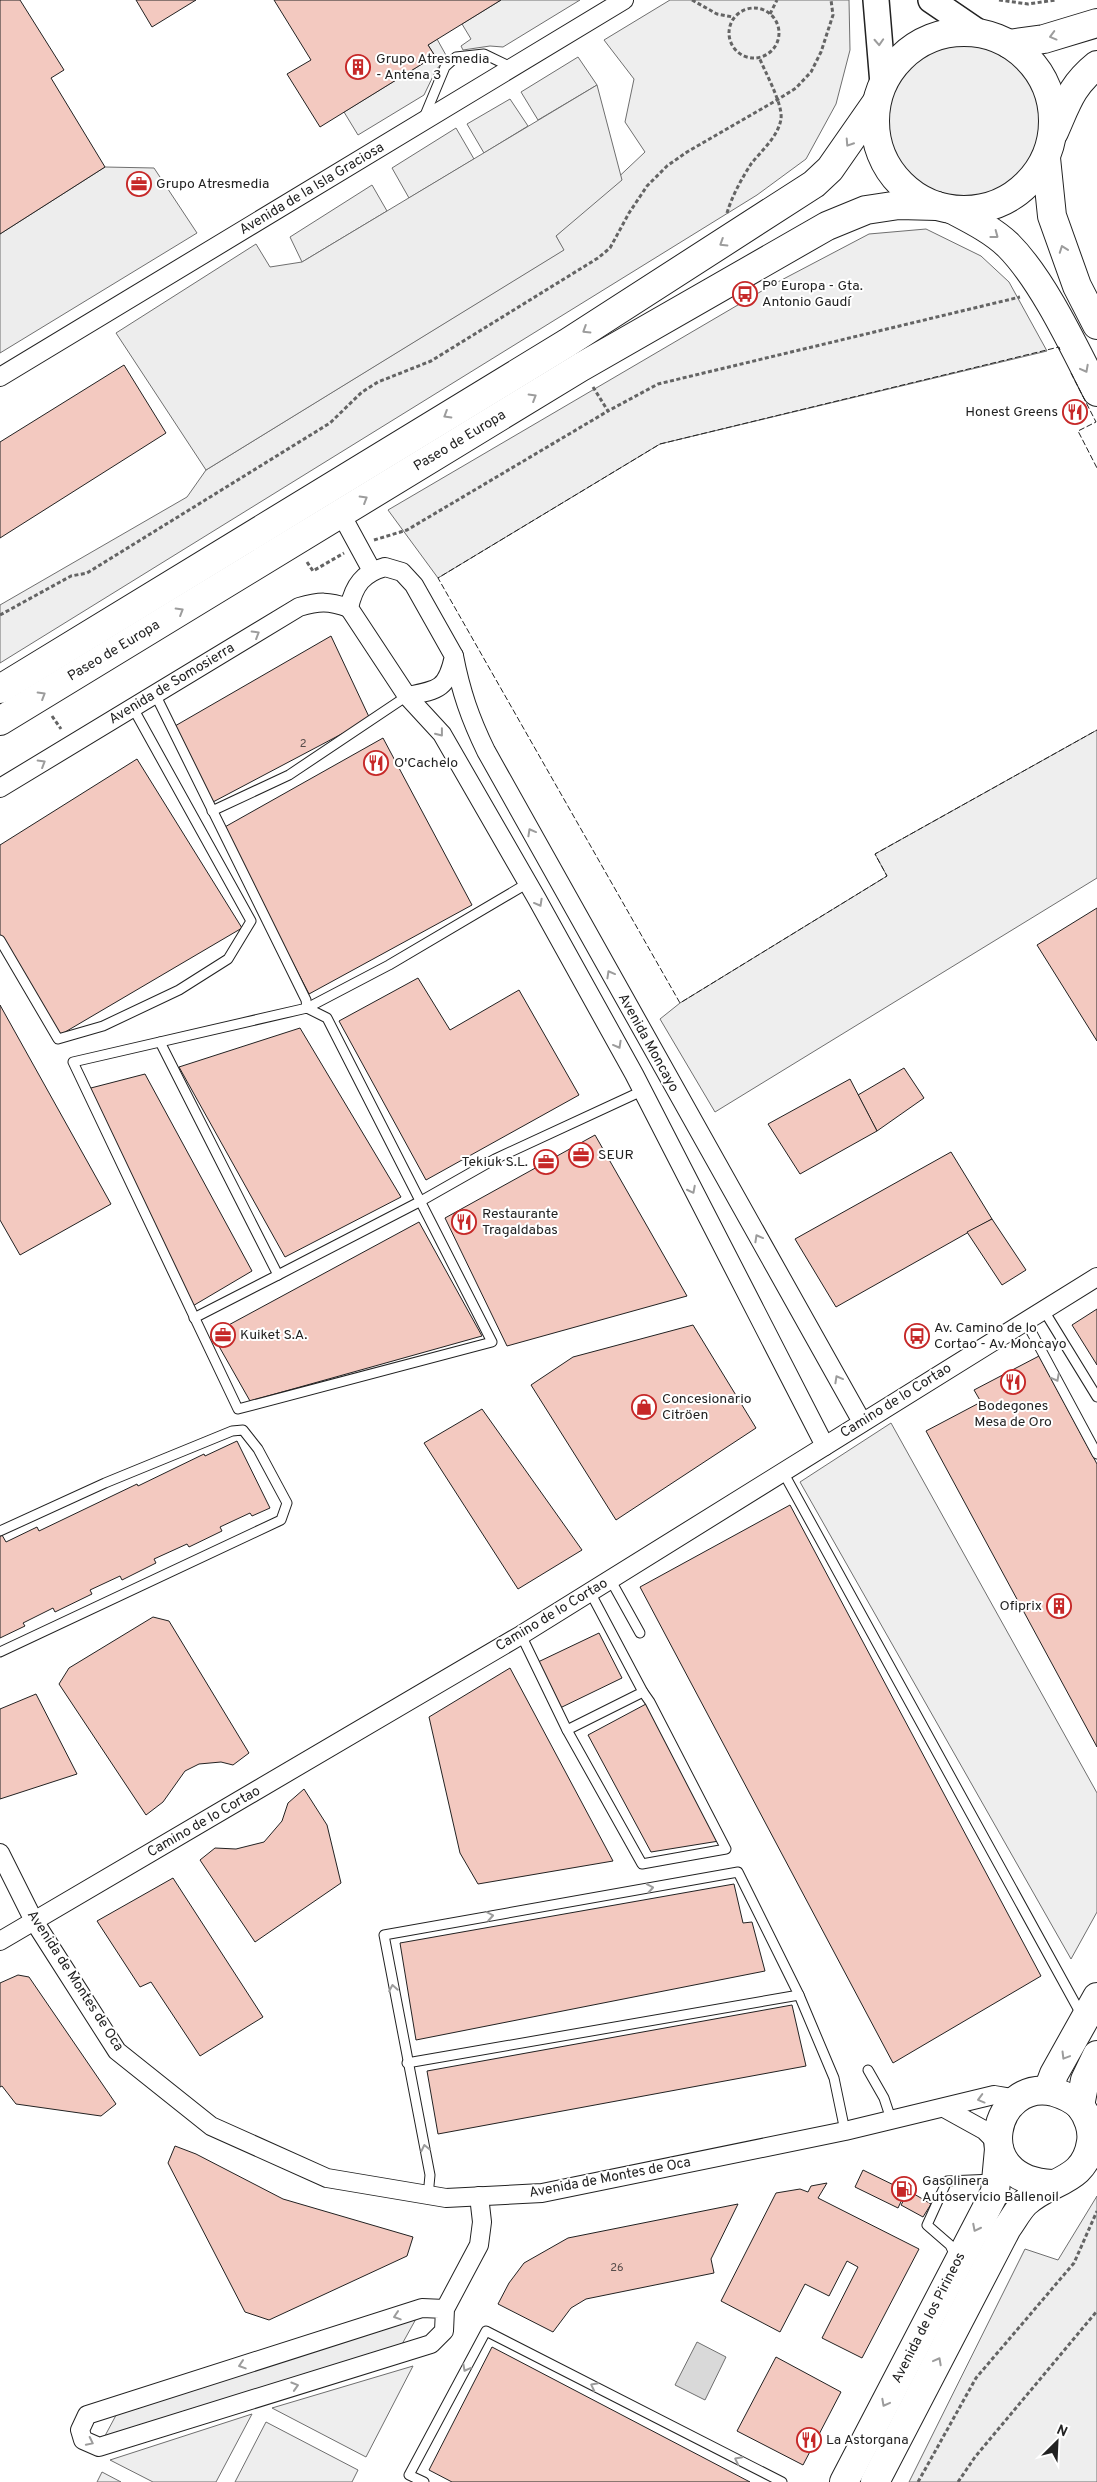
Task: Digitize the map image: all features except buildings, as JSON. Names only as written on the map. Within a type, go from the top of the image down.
[{"type":"main road","points":[[876,0],[880,93],[875,129],[881,154],[894,177],[913,195],[980,224],[1000,239],[1026,265],[1066,333],[1097,392]]},
{"type":"main road","points":[[931,0],[981,34],[1009,44],[1030,61],[1045,84],[1053,111],[1049,148],[1052,216],[1097,325]]},
{"type":"main road","points":[[1009,44],[1044,39],[1097,23]]},
{"type":"main road","points":[[880,93],[899,59],[923,42],[952,33],[981,34]]},
{"type":"main road","points":[[945,208],[981,209],[1008,199],[1030,181],[1049,148],[1067,103],[1081,78],[1097,65]]},
{"type":"main road","name":"Paseo de Europa","points":[[0,689],[567,343],[806,189],[830,169],[880,93]]},
{"type":"main road","name":"Paseo de Europa","points":[[0,721],[581,367],[827,226],[866,210],[899,205],[945,208]]},
{"type":"main road","points":[[1048,2090],[1054,2074],[1097,1998]]},
{"type":"main road","points":[[1080,2106],[1086,2080],[1097,2055]]},
{"type":"main road","points":[[1048,2090],[1065,2095],[1080,2106],[1089,2120],[1092,2136],[1090,2153],[1081,2168],[1068,2178],[1052,2184],[1035,2183],[1019,2177],[1007,2165],[999,2147],[1001,2121],[1006,2111],[1018,2099],[1031,2092],[1048,2090]]},
{"type":"main road","name":"Avenida de los Pirineos","points":[[844,2482],[995,2192],[999,2147]]},
{"type":"main road","name":"Avenida de los Pirineos","points":[[875,2482],[1008,2228],[1026,2203],[1052,2184]]},
{"type":"street","name":"Avenida de la Isla Graciosa","points":[[0,378],[624,0]]},
{"type":"street","points":[[341,514],[372,570],[359,581],[352,592],[349,608]]},
{"type":"street","name":"Avenida Moncayo","points":[[372,570],[385,567],[402,572],[414,585],[454,656],[462,696],[486,751],[862,1422]]},
{"type":"street","name":"Avenida de Somosierra","points":[[0,788],[299,607],[320,601],[349,608]]},
{"type":"street","name":"Avenida Moncayo","points":[[349,608],[407,696],[442,734],[528,883],[642,1091],[825,1446]]},
{"type":"street","points":[[407,696],[438,688],[450,676],[454,656]]},
{"type":"street","points":[[642,1091],[668,1078]]},
{"type":"street","name":"Camino de lo Cortao","points":[[0,1942],[521,1635],[1024,1320],[1097,1277]]},
{"type":"street","name":"Avenida de Montes de Oca","points":[[0,1853],[34,1921],[117,2051],[211,2126],[327,2178],[446,2198],[542,2193],[845,2131],[891,2119],[946,2109],[994,2095],[1018,2099]]},
{"type":"street","points":[[946,2109],[984,2130],[999,2147]]},
{"type":"street","points":[[445,2308],[422,2308],[87,2415],[80,2430],[83,2440],[99,2446],[431,2344],[444,2331],[445,2308],[480,2245],[482,2222],[479,2196]]},
{"type":"lane","points":[[421,124],[445,67],[456,57],[484,54],[513,68]]},
{"type":"lane","points":[[155,694],[306,1000],[307,1008]]},
{"type":"lane","points":[[212,811],[289,775],[407,696]]},
{"type":"lane","points":[[0,940],[58,1039],[103,1026],[179,990],[228,959],[242,938],[251,921],[132,708]]},
{"type":"lane","points":[[307,1008],[327,1018],[492,1342],[238,1409],[73,1062],[307,1008],[389,965],[528,883]]},
{"type":"lane","points":[[160,1042],[278,1275]]},
{"type":"lane","points":[[194,1318],[421,1201],[495,1159],[642,1091]]},
{"type":"lane","points":[[1043,1309],[1097,1397]]},
{"type":"lane","points":[[1024,1320],[1097,1454]]},
{"type":"lane","points":[[0,1531],[105,1483],[232,1431],[243,1430],[258,1449],[287,1503],[281,1520],[0,1652]]},
{"type":"lane","points":[[783,1472],[1085,2021]]},
{"type":"lane","points":[[610,1580],[640,1633]]},
{"type":"lane","points":[[521,1635],[567,1730],[642,1864],[726,1849],[650,1702],[590,1592]]},
{"type":"lane","points":[[567,1730],[643,1692]]},
{"type":"lane","points":[[428,2196],[430,2175],[407,2064],[384,1935],[738,1872],[799,1995],[834,2078],[845,2131]]},
{"type":"lane","points":[[407,2064],[799,1995]]},
{"type":"lane","points":[[868,2070],[884,2098],[891,2119]]},
{"type":"lane","points":[[958,2262],[950,2245],[927,2225],[943,2189],[947,2181],[996,2179]]},
{"type":"lane","points":[[424,2482],[409,2474],[486,2331],[782,2482]]},
{"type":"path","points":[[692,0],[717,14],[734,17]]},
{"type":"path","points":[[770,14],[777,0]]},
{"type":"path","points":[[0,615],[70,576],[87,573],[221,488],[330,423],[362,392],[378,382],[431,361],[598,258],[610,248],[647,186],[667,166],[687,152],[796,88],[811,72],[822,52],[833,15],[830,0]]},
{"type":"path","points":[[999,0],[1013,2],[1056,0]]},
{"type":"path","points":[[760,8],[770,14],[777,22],[778,39],[774,49],[759,57],[743,55],[731,44],[729,27],[734,17],[744,9],[760,8]]},
{"type":"path","points":[[726,216],[730,203],[750,165],[772,138],[781,119],[777,100],[759,57]]},
{"type":"path","points":[[294,541],[313,571],[358,545],[407,530],[608,411],[658,384],[1026,296]]},
{"type":"path","points":[[581,367],[608,411]]},
{"type":"path","points":[[918,2482],[976,2378],[1074,2263],[1097,2211]]},
{"type":"path","points":[[958,2482],[975,2457],[1097,2311]]},
{"type":"shaded area","points":[[501,0],[580,0],[503,47],[490,46],[463,50],[461,46],[471,39],[462,24]]},
{"type":"shaded area","points":[[670,0],[849,0],[850,50],[836,104],[806,159],[757,195],[0,663],[0,605],[187,497],[206,470],[563,250],[556,236],[645,152],[625,122],[634,79],[604,40]]},
{"type":"shaded area","points":[[437,39],[447,57],[436,70],[424,95],[358,135],[344,112],[435,56],[428,45]]},
{"type":"shaded area","points":[[965,44],[994,50],[1008,57],[1019,67],[1029,78],[1036,92],[1042,121],[1036,150],[1029,164],[1019,175],[1008,185],[994,192],[965,198],[936,192],[922,185],[911,175],[901,164],[894,150],[888,121],[894,92],[901,78],[911,67],[922,57],[936,50]]},
{"type":"shaded area","points":[[578,57],[597,85],[538,120],[521,92]]},
{"type":"shaded area","points":[[597,85],[622,180],[556,236],[564,250],[206,470],[116,333],[256,244],[270,267],[302,262]]},
{"type":"shaded area","points":[[510,99],[528,126],[484,153],[467,124]]},
{"type":"shaded area","points":[[456,128],[474,159],[409,198],[392,168]]},
{"type":"shaded area","points":[[105,167],[154,168],[197,233],[0,353],[0,234]]},
{"type":"shaded area","points":[[372,185],[387,211],[302,262],[290,237]]},
{"type":"shaded area","points":[[926,229],[981,256],[1009,282],[1047,351],[660,444],[438,578],[388,510],[772,285],[869,234]]},
{"type":"shaded area","points":[[1097,730],[1097,878],[715,1112],[660,1019],[680,1003],[887,876],[875,854]]},
{"type":"shaded area","points":[[891,1423],[1097,1793],[1097,1912],[1071,1959],[800,1482]]},
{"type":"shaded area","points":[[1097,2196],[1097,2482],[909,2482],[1025,2249],[1058,2260]]},
{"type":"shaded area","points":[[422,2308],[396,2355],[99,2447],[122,2404]]},
{"type":"shaded area","points":[[697,2342],[726,2357],[705,2400],[675,2385]]},
{"type":"shaded area","points":[[413,2366],[366,2457],[272,2408]]},
{"type":"shaded area","points":[[252,2414],[216,2482],[153,2482],[110,2460]]},
{"type":"shaded area","points":[[266,2422],[358,2470],[352,2482],[235,2482]]},
{"type":"shaded area","points":[[102,2472],[121,2482],[97,2482]]},
{"type":"fence","points":[[1060,350],[1059,347],[660,444],[438,578],[680,1003],[887,876],[875,854],[1097,730]]},
{"type":"fence","points":[[1071,373],[1096,422],[1078,431],[1097,468]]},
{"type":"place","name":"Grupo Atresmedia - Antena 3","points":[[358,67]]},
{"type":"place","name":"Grupo Atresmedia","points":[[139,184]]},
{"type":"place","name":"Pº Europa - Gta. Antonio Gaudí","points":[[745,294]]},
{"type":"place","name":"Honest Greens","points":[[1075,412]]},
{"type":"place","name":"O'Cachelo","points":[[376,763]]},
{"type":"place","name":"SEUR","points":[[581,1155]]},
{"type":"place","name":"Tekiuk S.L.","points":[[546,1162]]},
{"type":"place","name":"Restaurante Tragaldabas","points":[[464,1222]]},
{"type":"place","name":"Kuiket S.A.","points":[[223,1335]]},
{"type":"place","name":"Av. Camino de lo Cortao - Av. Moncayo","points":[[917,1336]]},
{"type":"place","name":"Bodegones Mesa de Oro","points":[[1013,1382]]},
{"type":"place","name":"Concesionario Citröen","points":[[644,1407]]},
{"type":"place","name":"Ofiprix","points":[[1059,1606]]},
{"type":"place","name":"Gasolinera Autoservicio Ballenoil","points":[[904,2189]]},
{"type":"place","name":"La Astorgana","points":[[809,2440]]}]
